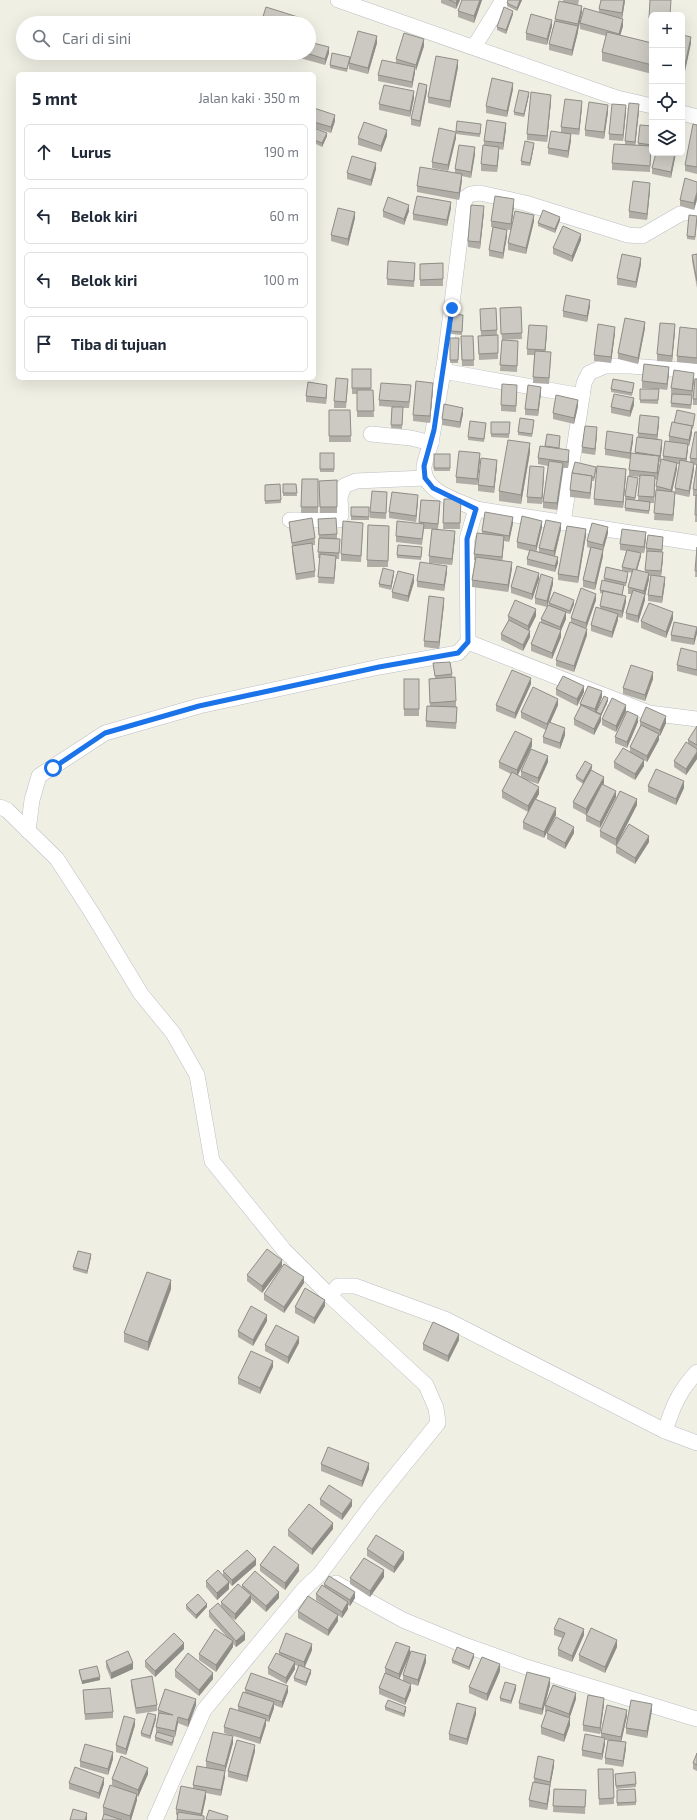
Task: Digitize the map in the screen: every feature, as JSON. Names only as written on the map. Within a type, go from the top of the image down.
[{"type":"street","points":[[338,0],[617,98],[649,105]]},
{"type":"street","points":[[477,48],[503,0]]},
{"type":"street","points":[[685,114],[697,117]]},
{"type":"street","points":[[697,210],[680,214],[642,236],[628,235],[525,203],[480,193],[471,194],[465,198],[443,371],[431,443],[424,466],[425,478],[433,488],[476,509],[697,543]]},
{"type":"street","points":[[563,522],[584,383],[589,373],[605,366],[630,366],[697,371]]},
{"type":"street","points":[[443,371],[582,396]]},
{"type":"street","points":[[371,434],[411,438],[431,443]]},
{"type":"street","points":[[290,520],[339,520],[342,515],[340,497],[344,486],[356,482],[425,478]]},
{"type":"street","points":[[28,831],[32,800],[39,776],[105,733],[199,706],[379,667],[458,653],[468,642],[467,539],[476,509]]},
{"type":"street","points":[[468,642],[649,713],[697,719]]},
{"type":"street","points":[[0,806],[7,810],[57,859],[141,994],[173,1032],[197,1075],[212,1161],[284,1250],[330,1296],[426,1385],[434,1402],[438,1423],[374,1502],[320,1574],[304,1589],[204,1710],[155,1820]]},
{"type":"street","points":[[330,1296],[338,1286],[355,1286],[445,1319],[665,1431],[697,1443]]},
{"type":"street","points":[[665,1431],[684,1386],[697,1372]]},
{"type":"street","points":[[320,1574],[403,1620],[459,1643],[526,1667],[697,1719]]},
{"type":"building","points":[[449,0],[457,0],[456,3]]},
{"type":"building","points":[[462,0],[480,0],[474,16],[458,11]]},
{"type":"building","points":[[508,0],[520,0],[517,8],[507,3]]},
{"type":"building","points":[[601,0],[624,0],[622,13],[599,9]]},
{"type":"building","points":[[650,0],[671,0],[670,12],[649,12]]},
{"type":"building","points":[[559,1],[582,6],[578,24],[555,19]]},
{"type":"building","points":[[266,7],[295,16],[263,16]]},
{"type":"building","points":[[504,7],[513,11],[506,30],[497,27]]},
{"type":"building","points":[[584,8],[623,19],[619,34],[580,23]]},
{"type":"building","points":[[531,14],[552,20],[547,39],[526,33]]},
{"type":"building","points":[[555,21],[578,26],[572,50],[549,44]]},
{"type":"building","points":[[358,31],[377,36],[368,68],[349,63]]},
{"type":"building","points":[[607,32],[649,42],[649,64],[602,52]]},
{"type":"building","points":[[404,33],[424,39],[416,65],[396,59]]},
{"type":"building","points":[[685,36],[691,37],[685,65]]},
{"type":"building","points":[[316,44],[329,47],[325,59],[316,56]]},
{"type":"building","points":[[332,53],[350,57],[347,69],[330,65]]},
{"type":"building","points":[[436,56],[458,60],[450,101],[428,97]]},
{"type":"building","points":[[382,60],[415,67],[412,82],[378,75]]},
{"type":"building","points":[[492,78],[513,83],[507,111],[486,106]]},
{"type":"building","points":[[419,83],[427,85],[420,121],[411,119]]},
{"type":"building","points":[[384,85],[414,91],[410,111],[379,104]]},
{"type":"building","points":[[519,90],[529,92],[524,114],[514,112]]},
{"type":"building","points":[[531,92],[551,95],[547,136],[527,134]]},
{"type":"building","points":[[565,99],[582,101],[579,129],[561,127]]},
{"type":"building","points":[[589,102],[608,105],[604,132],[585,130]]},
{"type":"building","points":[[629,103],[639,104],[635,142],[625,141]]},
{"type":"building","points":[[612,104],[626,105],[623,135],[609,134]]},
{"type":"building","points":[[316,109],[335,115],[331,127],[316,123]]},
{"type":"building","points":[[487,120],[506,123],[503,143],[484,141]]},
{"type":"building","points":[[457,121],[481,124],[480,134],[456,131]]},
{"type":"building","points":[[364,122],[387,130],[381,146],[358,138]]},
{"type":"building","points":[[693,124],[697,125],[697,167],[685,165]]},
{"type":"building","points":[[640,125],[649,126],[649,145],[638,143]]},
{"type":"building","points":[[439,128],[456,132],[448,165],[432,162]]},
{"type":"building","points":[[316,129],[327,133],[322,143],[316,141]]},
{"type":"building","points":[[551,131],[571,134],[568,151],[548,148]]},
{"type":"building","points":[[525,141],[534,143],[530,163],[521,161]]},
{"type":"building","points":[[614,144],[649,146],[650,166],[612,163]]},
{"type":"building","points":[[459,145],[475,147],[471,172],[455,169]]},
{"type":"building","points":[[483,145],[499,147],[497,166],[481,164]]},
{"type":"building","points":[[352,156],[376,163],[371,180],[347,173]]},
{"type":"building","points":[[655,156],[674,156],[671,172],[652,168]]},
{"type":"building","points":[[420,167],[462,174],[459,193],[417,186]]},
{"type":"building","points":[[685,178],[697,182],[697,192],[694,203],[680,200]]},
{"type":"building","points":[[633,181],[650,183],[647,214],[629,211]]},
{"type":"building","points":[[417,196],[451,202],[447,220],[413,214]]},
{"type":"building","points":[[495,196],[514,199],[511,224],[491,221]]},
{"type":"building","points":[[388,197],[409,205],[404,219],[383,211]]},
{"type":"building","points":[[471,205],[484,206],[480,242],[468,241]]},
{"type":"building","points":[[338,208],[355,212],[348,239],[331,235]]},
{"type":"building","points":[[543,210],[560,217],[555,229],[538,223]]},
{"type":"building","points":[[515,211],[534,215],[526,248],[508,243]]},
{"type":"building","points":[[689,215],[697,216],[695,237],[687,236]]},
{"type":"building","points":[[563,226],[581,234],[572,256],[553,248]]},
{"type":"building","points":[[493,227],[507,230],[503,253],[489,250]]},
{"type":"building","points":[[622,254],[641,258],[636,282],[617,278]]},
{"type":"building","points":[[697,254],[697,281],[692,255]]},
{"type":"building","points":[[388,261],[415,263],[414,281],[387,279]]},
{"type":"building","points":[[443,263],[443,279],[420,280],[420,264]]},
{"type":"building","points":[[566,295],[590,300],[587,316],[563,311]]},
{"type":"building","points":[[521,307],[522,333],[501,334],[500,308]]},
{"type":"building","points":[[496,308],[497,330],[481,331],[480,309]]},
{"type":"building","points":[[452,314],[463,315],[462,332],[451,331]]},
{"type":"building","points":[[625,318],[645,322],[638,358],[618,353]]},
{"type":"building","points":[[660,323],[675,324],[672,356],[657,354]]},
{"type":"building","points":[[598,324],[615,327],[611,357],[594,355]]},
{"type":"building","points":[[529,325],[547,326],[545,350],[527,349]]},
{"type":"building","points":[[680,327],[697,329],[697,358],[677,356]]},
{"type":"building","points":[[498,335],[498,353],[479,354],[478,336]]},
{"type":"building","points":[[461,336],[473,336],[474,360],[462,360]]},
{"type":"building","points":[[450,338],[459,338],[458,360],[450,360]]},
{"type":"building","points":[[502,340],[518,341],[517,366],[500,365]]},
{"type":"building","points":[[535,351],[551,352],[549,378],[533,377]]},
{"type":"building","points":[[644,364],[669,367],[667,384],[642,381]]},
{"type":"building","points":[[352,369],[371,369],[371,388],[352,388]]},
{"type":"building","points":[[674,370],[694,373],[692,391],[671,388]]},
{"type":"building","points":[[336,378],[348,379],[346,402],[334,401]]},
{"type":"building","points":[[613,379],[634,383],[632,393],[611,389]]},
{"type":"building","points":[[695,379],[697,379],[697,399],[693,399]]},
{"type":"building","points":[[416,381],[433,383],[430,416],[413,415]]},
{"type":"building","points":[[308,382],[327,385],[326,398],[306,396]]},
{"type":"building","points":[[381,383],[411,385],[409,402],[379,400]]},
{"type":"building","points":[[502,384],[517,385],[516,406],[501,405]]},
{"type":"building","points":[[528,385],[541,387],[538,410],[525,409]]},
{"type":"building","points":[[640,389],[659,389],[658,400],[640,400]]},
{"type":"building","points":[[357,390],[373,390],[374,411],[357,411]]},
{"type":"building","points":[[614,394],[634,398],[630,411],[611,407]]},
{"type":"building","points":[[672,394],[692,395],[691,405],[671,403]]},
{"type":"building","points":[[556,395],[578,400],[574,418],[553,413]]},
{"type":"building","points":[[444,404],[463,408],[460,422],[442,419]]},
{"type":"building","points":[[392,407],[403,407],[402,425],[391,425]]},
{"type":"building","points":[[329,410],[350,410],[351,436],[329,436]]},
{"type":"building","points":[[677,410],[695,414],[693,426],[674,423]]},
{"type":"building","points":[[640,415],[659,417],[657,435],[638,433]]},
{"type":"building","points":[[520,418],[534,420],[532,434],[518,432]]},
{"type":"building","points":[[470,421],[486,423],[484,439],[468,437]]},
{"type":"building","points":[[491,422],[510,422],[509,434],[491,434]]},
{"type":"building","points":[[672,422],[692,426],[689,440],[669,436]]},
{"type":"building","points":[[585,426],[597,427],[595,449],[582,447]]},
{"type":"building","points":[[607,431],[633,435],[630,453],[605,449]]},
{"type":"building","points":[[695,432],[697,432],[697,459],[690,458]]},
{"type":"building","points":[[547,434],[560,436],[559,448],[545,446]]},
{"type":"building","points":[[637,437],[662,440],[660,456],[635,452]]},
{"type":"building","points":[[508,440],[530,443],[521,495],[499,491]]},
{"type":"building","points":[[665,441],[688,444],[686,459],[663,456]]},
{"type":"building","points":[[540,446],[569,450],[568,462],[538,458]]},
{"type":"building","points":[[459,451],[480,453],[477,479],[456,477]]},
{"type":"building","points":[[320,453],[334,453],[334,469],[320,469]]},
{"type":"building","points":[[631,453],[659,456],[657,473],[629,470]]},
{"type":"building","points":[[434,454],[450,454],[450,468],[434,468]]},
{"type":"building","points":[[481,458],[497,460],[494,487],[478,485]]},
{"type":"building","points":[[661,459],[677,463],[671,490],[656,486]]},
{"type":"building","points":[[680,460],[694,463],[689,491],[675,488]]},
{"type":"building","points":[[549,461],[563,463],[557,503],[543,502]]},
{"type":"building","points":[[575,462],[596,467],[594,478],[592,476],[572,473]]},
{"type":"building","points":[[697,464],[697,490],[693,489]]},
{"type":"building","points":[[530,466],[544,467],[542,498],[527,497]]},
{"type":"building","points":[[597,466],[626,469],[623,502],[594,499]]},
{"type":"building","points":[[572,473],[592,476],[590,493],[570,490]]},
{"type":"building","points":[[640,475],[655,476],[654,497],[638,496]]},
{"type":"building","points":[[628,476],[638,478],[635,498],[625,496]]},
{"type":"building","points":[[302,479],[318,479],[318,507],[301,507]]},
{"type":"building","points":[[337,480],[337,507],[320,507],[319,481]]},
{"type":"building","points":[[280,484],[281,500],[265,501],[265,485]]},
{"type":"building","points":[[283,484],[296,484],[297,493],[283,493]]},
{"type":"building","points":[[656,490],[675,492],[673,515],[654,513]]},
{"type":"building","points":[[372,491],[387,492],[386,513],[370,512]]},
{"type":"building","points":[[392,492],[418,495],[416,516],[389,512]]},
{"type":"building","points":[[696,495],[697,515],[695,515]]},
{"type":"building","points":[[444,499],[461,499],[460,523],[443,523]]},
{"type":"building","points":[[626,499],[650,502],[649,511],[625,508]]},
{"type":"building","points":[[421,500],[440,501],[438,524],[419,522]]},
{"type":"building","points":[[351,507],[369,507],[369,517],[351,516]]},
{"type":"building","points":[[485,512],[513,517],[509,536],[482,531]]},
{"type":"building","points":[[522,516],[542,521],[536,546],[517,542]]},
{"type":"building","points":[[312,518],[315,538],[292,543],[289,522]]},
{"type":"building","points":[[336,518],[337,534],[319,535],[318,519]]},
{"type":"building","points":[[546,520],[561,523],[554,551],[539,548]]},
{"type":"building","points":[[343,521],[363,523],[361,556],[341,554]]},
{"type":"building","points":[[397,521],[424,524],[422,539],[396,536]]},
{"type":"building","points":[[592,523],[608,527],[603,545],[587,541]]},
{"type":"building","points":[[368,525],[389,526],[388,561],[367,560]]},
{"type":"building","points":[[567,526],[586,529],[578,577],[558,574]]},
{"type":"building","points":[[432,529],[455,531],[452,559],[429,556]]},
{"type":"building","points":[[622,529],[646,532],[644,547],[620,544]]},
{"type":"building","points":[[477,533],[504,536],[502,557],[474,554]]},
{"type":"building","points":[[648,535],[663,537],[662,550],[646,548]]},
{"type":"building","points":[[319,538],[340,539],[339,553],[318,552]]},
{"type":"building","points":[[312,543],[315,571],[296,574],[292,546]]},
{"type":"building","points":[[398,545],[422,547],[421,557],[397,555]]},
{"type":"building","points":[[591,547],[603,550],[595,583],[583,580]]},
{"type":"building","points":[[697,547],[697,571],[695,571]]},
{"type":"building","points":[[530,550],[558,557],[555,566],[527,559]]},
{"type":"building","points":[[627,550],[641,553],[636,570],[622,567]]},
{"type":"building","points":[[647,551],[663,552],[661,571],[645,570]]},
{"type":"building","points":[[320,554],[336,556],[334,578],[318,577]]},
{"type":"building","points":[[476,557],[512,562],[508,585],[472,580]]},
{"type":"building","points":[[420,562],[447,566],[444,585],[417,581]]},
{"type":"building","points":[[517,566],[539,573],[532,594],[511,587]]},
{"type":"building","points":[[606,567],[628,572],[626,583],[604,578]]},
{"type":"building","points":[[383,568],[394,571],[391,586],[379,584]]},
{"type":"building","points":[[633,569],[649,573],[644,591],[628,587]]},
{"type":"building","points":[[398,571],[414,575],[408,596],[392,592]]},
{"type":"building","points":[[541,574],[553,578],[547,601],[535,598]]},
{"type":"building","points":[[651,575],[665,577],[662,597],[648,595]]},
{"type":"building","points":[[602,580],[624,585],[622,595],[600,590]]},
{"type":"building","points":[[581,588],[596,594],[586,623],[571,618]]},
{"type":"building","points":[[633,590],[645,594],[638,616],[626,613]]},
{"type":"building","points":[[603,591],[626,596],[622,611],[600,606]]},
{"type":"building","points":[[554,592],[574,600],[570,611],[549,603]]},
{"type":"building","points":[[429,596],[444,598],[439,642],[424,641]]},
{"type":"building","points":[[515,600],[536,609],[528,626],[508,616]]},
{"type":"building","points":[[649,603],[673,612],[666,632],[641,621]]},
{"type":"building","points":[[548,605],[566,612],[560,627],[541,619]]},
{"type":"building","points":[[596,607],[618,614],[612,632],[591,625]]},
{"type":"building","points":[[509,620],[530,631],[523,645],[501,634]]},
{"type":"building","points":[[540,622],[561,630],[552,653],[531,644]]},
{"type":"building","points":[[570,622],[587,629],[574,666],[556,660]]},
{"type":"building","points":[[674,622],[697,627],[694,639],[671,635]]},
{"type":"building","points":[[681,648],[697,652],[697,670],[677,665]]},
{"type":"building","points":[[450,662],[452,674],[435,676],[433,663]]},
{"type":"building","points":[[631,665],[653,672],[645,695],[623,688]]},
{"type":"building","points":[[512,670],[531,678],[515,713],[496,705]]},
{"type":"building","points":[[563,676],[584,686],[577,699],[556,689]]},
{"type":"building","points":[[455,677],[456,701],[430,703],[429,679]]},
{"type":"building","points":[[404,679],[419,679],[419,709],[404,709]]},
{"type":"building","points":[[588,686],[602,691],[595,709],[580,704]]},
{"type":"building","points":[[533,687],[558,699],[547,724],[521,712]]},
{"type":"building","points":[[604,696],[608,698],[601,714],[596,712]]},
{"type":"building","points":[[612,698],[626,705],[616,726],[602,719]]},
{"type":"building","points":[[581,705],[601,715],[594,729],[574,719]]},
{"type":"building","points":[[427,706],[457,707],[456,723],[426,721]]},
{"type":"building","points":[[646,707],[666,716],[660,730],[640,721]]},
{"type":"building","points":[[627,711],[638,716],[627,742],[615,737]]},
{"type":"building","points":[[549,722],[565,728],[560,743],[543,737]]},
{"type":"building","points":[[641,725],[659,734],[647,756],[630,747]]},
{"type":"building","points":[[697,726],[697,745],[688,740]]},
{"type":"building","points":[[515,731],[532,739],[517,770],[499,762]]},
{"type":"building","points":[[686,742],[697,749],[697,752],[686,769],[674,761]]},
{"type":"building","points":[[623,748],[644,760],[635,774],[614,762]]},
{"type":"building","points":[[531,749],[548,756],[538,778],[521,771]]},
{"type":"building","points":[[585,761],[592,765],[583,781],[576,776]]},
{"type":"building","points":[[656,769],[684,781],[676,799],[648,786]]},
{"type":"building","points":[[591,770],[604,777],[586,809],[573,802]]},
{"type":"building","points":[[512,772],[539,787],[528,806],[502,791]]},
{"type":"building","points":[[602,784],[616,791],[600,822],[586,815]]},
{"type":"building","points":[[620,791],[637,799],[616,839],[600,831]]},
{"type":"building","points":[[535,799],[556,808],[544,832],[523,822]]},
{"type":"building","points":[[556,817],[574,827],[565,843],[547,833]]},
{"type":"building","points":[[629,824],[649,836],[635,858],[616,846]]},
{"type":"building","points":[[267,1249],[282,1260],[262,1286],[247,1275]]},
{"type":"building","points":[[78,1251],[91,1254],[87,1271],[73,1267]]},
{"type":"building","points":[[284,1264],[304,1277],[284,1307],[264,1294]]},
{"type":"building","points":[[147,1272],[171,1280],[148,1342],[124,1333]]},
{"type":"building","points":[[305,1288],[325,1300],[314,1318],[295,1307]]},
{"type":"building","points":[[251,1306],[267,1315],[253,1340],[238,1331]]},
{"type":"building","points":[[433,1322],[459,1334],[448,1356],[423,1344]]},
{"type":"building","points":[[276,1325],[299,1337],[288,1357],[265,1345]]},
{"type":"building","points":[[251,1351],[273,1361],[260,1388],[238,1378]]},
{"type":"building","points":[[328,1447],[369,1463],[362,1481],[321,1464]]},
{"type":"building","points":[[329,1485],[352,1500],[342,1514],[320,1499]]},
{"type":"building","points":[[309,1504],[333,1523],[312,1549],[288,1530]]},
{"type":"building","points":[[376,1535],[404,1552],[394,1567],[367,1549]]},
{"type":"building","points":[[274,1546],[299,1565],[285,1583],[260,1565]]},
{"type":"building","points":[[247,1550],[256,1559],[232,1580],[223,1571]]},
{"type":"building","points":[[364,1558],[384,1570],[370,1591],[350,1578]]},
{"type":"building","points":[[218,1570],[229,1582],[217,1593],[206,1581]]},
{"type":"building","points":[[255,1571],[279,1592],[266,1606],[242,1585]]},
{"type":"building","points":[[329,1576],[355,1592],[350,1600],[324,1584]]},
{"type":"building","points":[[238,1584],[251,1595],[235,1614],[221,1602]]},
{"type":"building","points":[[322,1585],[348,1602],[342,1612],[316,1594]]},
{"type":"building","points":[[198,1594],[207,1604],[196,1615],[186,1605]]},
{"type":"building","points":[[308,1596],[338,1615],[328,1630],[298,1611]]},
{"type":"building","points":[[218,1603],[245,1633],[236,1641],[209,1611]]},
{"type":"building","points":[[559,1618],[584,1629],[572,1656],[558,1649],[565,1633],[554,1629]]},
{"type":"building","points":[[591,1628],[617,1640],[605,1667],[579,1655]]},
{"type":"building","points":[[215,1629],[233,1641],[216,1665],[199,1654]]},
{"type":"building","points":[[174,1633],[184,1643],[155,1671],[145,1661]]},
{"type":"building","points":[[286,1633],[312,1644],[304,1662],[279,1652]]},
{"type":"building","points":[[396,1642],[410,1647],[399,1674],[385,1668]]},
{"type":"building","points":[[457,1647],[474,1654],[469,1667],[452,1660]]},
{"type":"building","points":[[128,1651],[133,1663],[111,1673],[106,1661]]},
{"type":"building","points":[[411,1651],[426,1655],[418,1680],[403,1675]]},
{"type":"building","points":[[188,1653],[213,1673],[199,1690],[175,1670]]},
{"type":"building","points":[[276,1653],[295,1662],[286,1678],[268,1668]]},
{"type":"building","points":[[482,1657],[500,1664],[487,1694],[469,1687]]},
{"type":"building","points":[[299,1665],[311,1670],[306,1682],[294,1678]]},
{"type":"building","points":[[97,1666],[100,1677],[82,1681],[79,1670]]},
{"type":"building","points":[[527,1672],[550,1678],[542,1709],[519,1703]]},
{"type":"building","points":[[251,1673],[288,1686],[282,1702],[245,1689]]},
{"type":"building","points":[[385,1673],[411,1684],[405,1699],[379,1688]]},
{"type":"building","points":[[152,1676],[157,1705],[136,1708],[131,1680]]},
{"type":"building","points":[[505,1682],[516,1685],[511,1701],[500,1698]]},
{"type":"building","points":[[553,1685],[576,1693],[569,1714],[545,1705]]},
{"type":"building","points":[[110,1688],[113,1712],[85,1714],[83,1690]]},
{"type":"building","points":[[165,1689],[196,1699],[188,1720],[178,1717],[175,1731],[156,1727],[159,1713],[173,1715],[158,1710]]},
{"type":"building","points":[[243,1692],[274,1702],[269,1716],[238,1706]]},
{"type":"building","points":[[588,1695],[604,1698],[600,1728],[583,1725]]},
{"type":"building","points":[[388,1700],[406,1707],[404,1714],[385,1707]]},
{"type":"building","points":[[631,1700],[652,1704],[647,1731],[626,1728]]},
{"type":"building","points":[[457,1703],[476,1708],[467,1739],[449,1734]]},
{"type":"building","points":[[607,1705],[627,1710],[621,1737],[601,1733]]},
{"type":"building","points":[[230,1708],[266,1719],[260,1738],[224,1727]]},
{"type":"building","points":[[547,1710],[570,1718],[564,1735],[541,1727]]},
{"type":"building","points":[[148,1713],[156,1715],[150,1736],[141,1733]]},
{"type":"building","points":[[124,1716],[135,1719],[126,1749],[116,1745]]},
{"type":"building","points":[[157,1732],[174,1737],[172,1743],[155,1737]]},
{"type":"building","points":[[213,1732],[233,1736],[225,1766],[206,1761]]},
{"type":"building","points":[[585,1734],[605,1738],[602,1754],[582,1750]]},
{"type":"building","points":[[237,1740],[255,1745],[247,1776],[228,1771]]},
{"type":"building","points":[[608,1740],[626,1742],[623,1761],[605,1758]]},
{"type":"building","points":[[85,1744],[113,1752],[108,1769],[80,1761]]},
{"type":"building","points":[[697,1753],[697,1765],[693,1763]]},
{"type":"building","points":[[121,1756],[148,1768],[138,1790],[112,1779]]},
{"type":"building","points":[[538,1756],[554,1760],[550,1782],[534,1778]]},
{"type":"building","points":[[197,1766],[225,1771],[221,1790],[193,1785]]},
{"type":"building","points":[[75,1767],[104,1778],[99,1793],[69,1783]]},
{"type":"building","points":[[598,1769],[613,1769],[614,1798],[599,1799]]},
{"type":"building","points":[[635,1772],[636,1784],[616,1786],[615,1774]]},
{"type":"building","points":[[533,1782],[550,1785],[547,1804],[529,1800]]},
{"type":"building","points":[[110,1785],[137,1794],[130,1816],[103,1807]]},
{"type":"building","points":[[181,1786],[206,1791],[201,1814],[176,1809]]},
{"type":"building","points":[[554,1789],[586,1790],[585,1807],[553,1806]]},
{"type":"building","points":[[635,1789],[636,1802],[617,1803],[617,1790]]},
{"type":"building","points":[[73,1809],[87,1813],[85,1820],[70,1820]]},
{"type":"building","points":[[209,1810],[228,1816],[227,1820],[206,1819]]},
{"type":"building","points":[[178,1812],[204,1816],[204,1820],[177,1820]]},
{"type":"building","points":[[104,1814],[122,1820],[102,1820]]},
{"type":"route","points":[[53,768],[105,733],[199,706],[379,667],[458,653],[463,650],[468,642],[467,539],[476,509],[433,488],[425,478],[424,466],[434,430],[452,308]]}]
